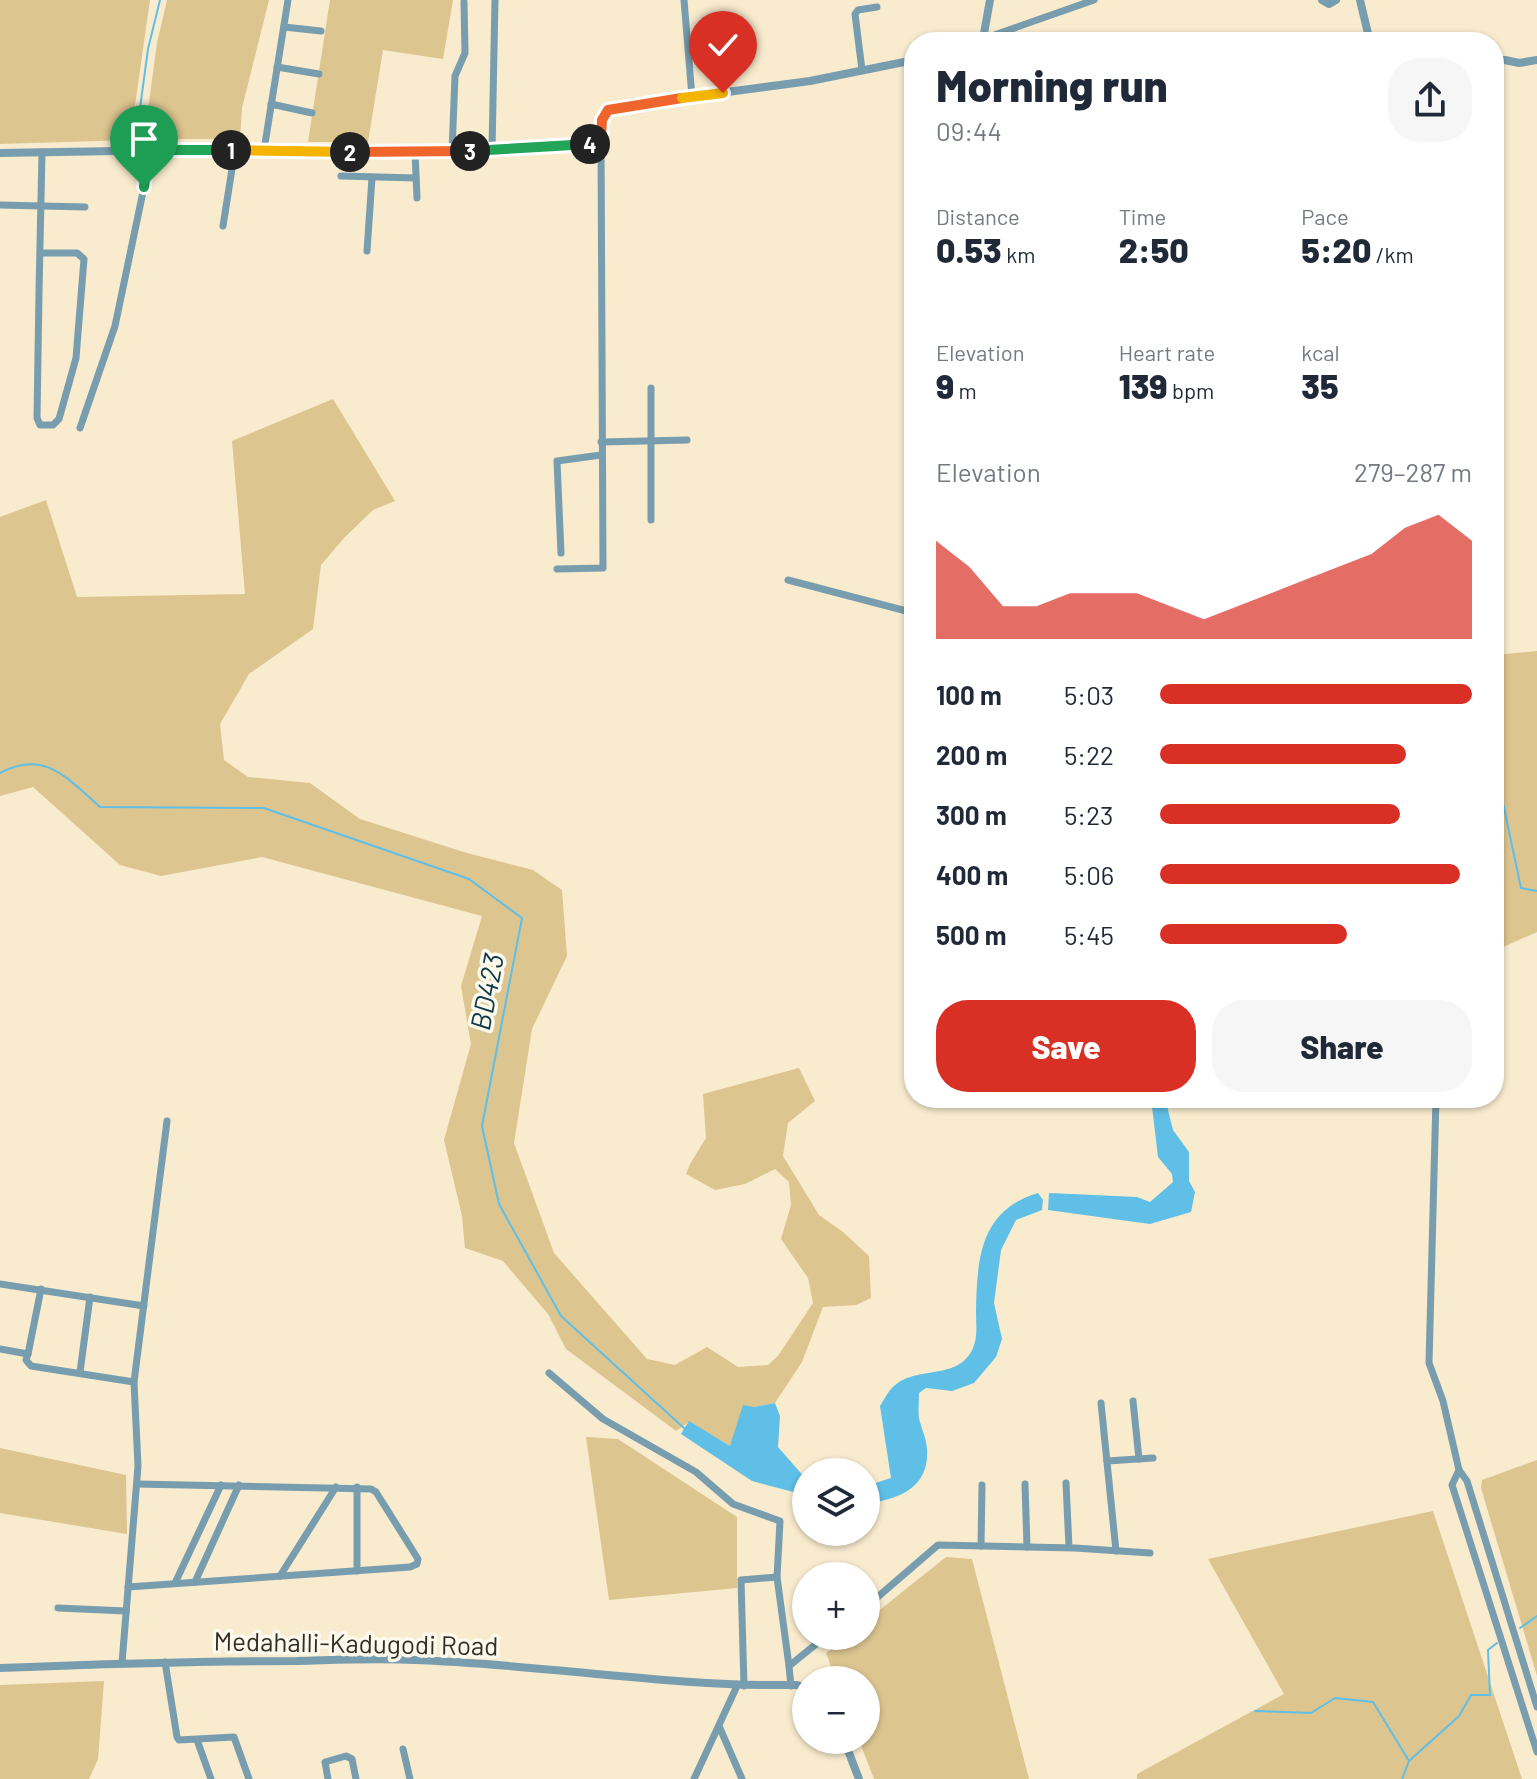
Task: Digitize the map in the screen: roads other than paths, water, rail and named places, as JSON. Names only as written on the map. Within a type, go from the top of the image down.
[{"type":"street","points":[[264,150],[288,0]]},
{"type":"street","points":[[492,150],[495,0]]},
{"type":"street","points":[[684,0],[692,97]]},
{"type":"street","points":[[984,32],[990,0]]},
{"type":"street","points":[[1007,32],[1094,0]]},
{"type":"street","points":[[1322,0],[1329,4],[1336,0]]},
{"type":"street","points":[[1360,0],[1368,32]]},
{"type":"street","points":[[452,152],[455,76],[465,53],[464,2]]},
{"type":"street","points":[[862,70],[855,14],[858,10],[877,7]]},
{"type":"street","points":[[284,27],[321,31]]},
{"type":"street","points":[[719,53],[723,93]]},
{"type":"street","points":[[1504,60],[1519,63],[1537,60]]},
{"type":"street","points":[[557,569],[603,568],[601,139],[602,120],[608,110],[810,81],[904,62]]},
{"type":"street","points":[[277,67],[319,74]]},
{"type":"street","points":[[271,104],[312,113]]},
{"type":"street","points":[[0,153],[148,150],[452,152],[594,144],[601,139]]},
{"type":"street","points":[[80,428],[115,326],[144,187],[148,150]]},
{"type":"street","points":[[223,226],[235,150]]},
{"type":"street","points":[[40,253],[77,253],[84,259],[76,358],[59,419],[53,425],[40,425],[37,418],[40,253],[42,152]]},
{"type":"street","points":[[415,152],[417,198]]},
{"type":"street","points":[[341,176],[416,178]]},
{"type":"street","points":[[367,251],[372,178]]},
{"type":"street","points":[[0,205],[85,207]]},
{"type":"street","points":[[651,388],[651,520]]},
{"type":"street","points":[[601,442],[687,440]]},
{"type":"street","points":[[561,553],[557,461],[601,455]]},
{"type":"street","points":[[788,580],[904,610]]},
{"type":"street","points":[[1436,1108],[1429,1363],[1443,1401],[1459,1470],[1467,1481],[1537,1707]]},
{"type":"street","points":[[122,1663],[137,1484],[134,1382],[167,1121]]},
{"type":"street","points":[[0,1284],[144,1306]]},
{"type":"street","points":[[41,1289],[26,1360],[31,1366],[134,1382]]},
{"type":"street","points":[[80,1372],[90,1297]]},
{"type":"street","points":[[0,1349],[28,1354]]},
{"type":"street","points":[[549,1373],[603,1419],[696,1472],[733,1504],[780,1521],[777,1577],[791,1686]]},
{"type":"street","points":[[1133,1401],[1139,1459]]},
{"type":"street","points":[[1101,1403],[1116,1551]]},
{"type":"street","points":[[1107,1461],[1153,1458]]},
{"type":"street","points":[[1459,1470],[1452,1485],[1537,1752]]},
{"type":"street","points":[[1066,1483],[1069,1547]]},
{"type":"street","points":[[128,1587],[410,1567],[417,1564],[418,1559],[376,1492],[371,1489],[137,1484]]},
{"type":"street","points":[[1025,1484],[1027,1547]]},
{"type":"street","points":[[175,1583],[221,1485]]},
{"type":"street","points":[[195,1582],[239,1485]]},
{"type":"street","points":[[981,1546],[982,1485]]},
{"type":"street","points":[[280,1576],[336,1487]]},
{"type":"street","points":[[357,1487],[357,1571]]},
{"type":"street","points":[[880,1595],[938,1545],[1069,1547],[1150,1553]]},
{"type":"street","points":[[694,1779],[740,1686],[741,1580],[777,1577]]},
{"type":"street","points":[[58,1608],[126,1611]]},
{"type":"street","points":[[789,1666],[809,1650]]},
{"type":"street","name":"Medahalli-Kadugodi Road","points":[[0,1668],[165,1662],[413,1660],[740,1686],[791,1686]]},
{"type":"street","points":[[165,1662],[179,1740],[234,1737],[249,1779]]},
{"type":"street","points":[[719,1726],[742,1779]]},
{"type":"street","points":[[197,1740],[211,1779]]},
{"type":"street","points":[[403,1749],[410,1779]]},
{"type":"street","points":[[849,1754],[859,1779]]},
{"type":"street","points":[[328,1779],[325,1762],[346,1756],[352,1759],[356,1779]]},
{"type":"water","points":[[1152,1108],[1168,1108],[1173,1130],[1189,1152],[1189,1181],[1195,1192],[1191,1212],[1150,1224],[1048,1210],[1049,1193],[1137,1197],[1150,1202],[1173,1182],[1172,1174],[1158,1157]]},
{"type":"water","points":[[1038,1193],[1043,1200],[1042,1210],[1016,1220],[1001,1250],[994,1303],[1002,1339],[996,1357],[974,1383],[952,1391],[926,1388],[919,1393],[919,1418],[926,1440],[927,1462],[918,1482],[910,1489],[880,1501],[880,1482],[891,1478],[880,1406],[892,1388],[903,1380],[948,1369],[967,1358],[976,1339],[978,1273],[986,1239],[1004,1211]]},
{"type":"water","points":[[775,1403],[780,1416],[778,1447],[792,1463],[792,1492],[752,1481],[681,1434],[689,1421],[730,1446],[743,1405],[754,1407]]},
{"type":"waterway","points":[[136,138],[148,49],[160,0]]},
{"type":"waterway","name":"BD423","points":[[0,773],[30,764],[55,770],[100,807],[264,808],[469,879],[522,918],[482,1126],[499,1204],[561,1316],[685,1429]]},
{"type":"waterway","name":"BD423","points":[[1504,808],[1521,888],[1537,891]]},
{"type":"waterway","points":[[1520,1628],[1537,1616]]},
{"type":"waterway","points":[[1402,1779],[1409,1761],[1459,1716],[1471,1695],[1490,1695],[1488,1650],[1497,1643]]},
{"type":"waterway","points":[[1255,1711],[1311,1713],[1335,1698],[1373,1702],[1409,1761]]}]
